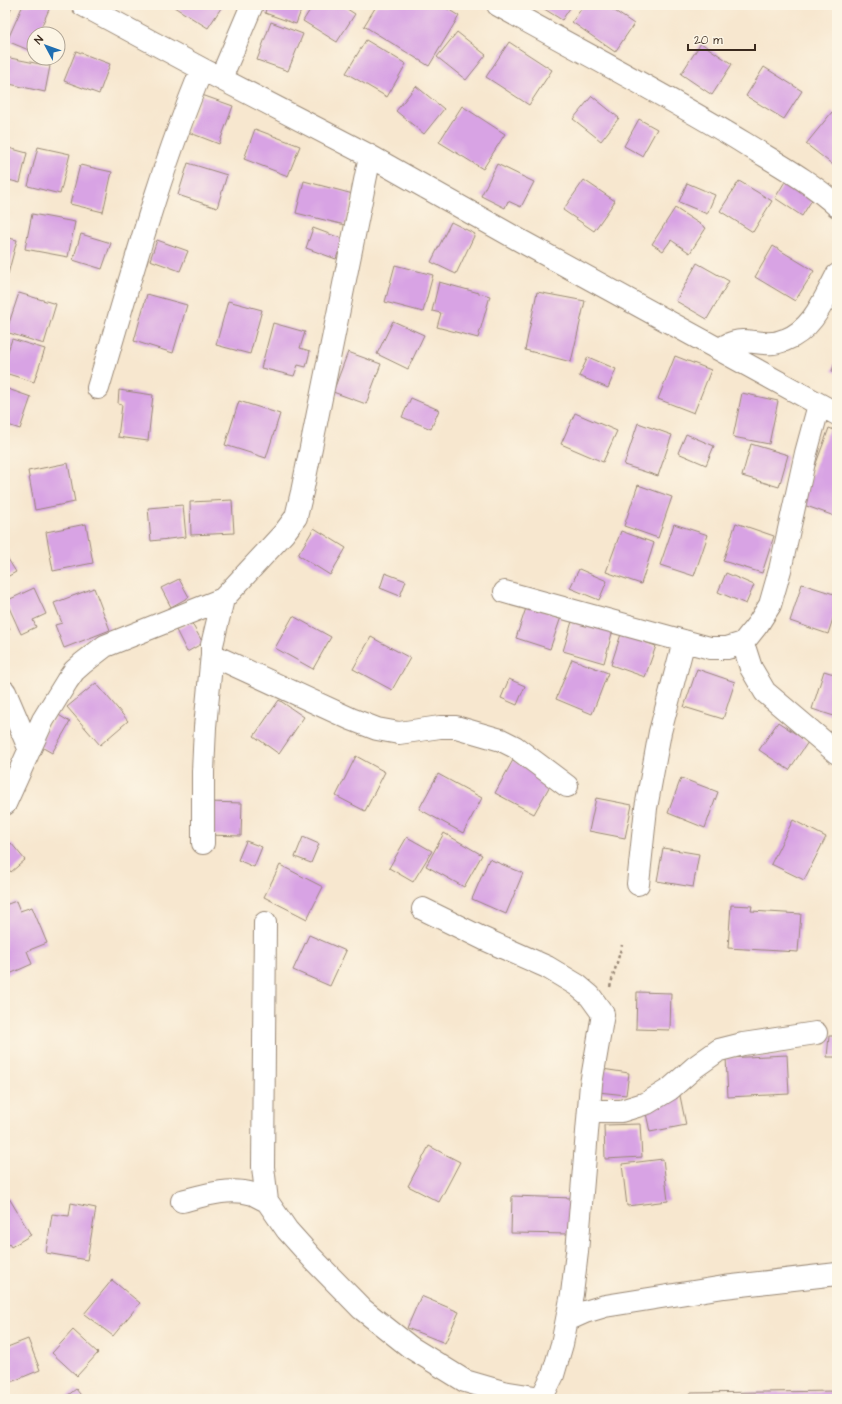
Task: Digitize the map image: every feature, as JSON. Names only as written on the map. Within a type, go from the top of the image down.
[{"type":"street","points":[[83,5],[202,69],[370,156],[828,409],[804,460],[780,570],[770,606],[743,643],[727,648],[710,648],[505,592]]},
{"type":"street","points":[[221,78],[252,5]]},
{"type":"street","points":[[498,5],[644,84],[717,126],[794,174],[837,206]]},
{"type":"street","points":[[98,388],[166,162],[202,69]]},
{"type":"street","points":[[5,804],[29,748],[43,720],[67,681],[83,663],[105,646],[223,599],[284,533],[296,517],[370,156]]},
{"type":"street","points":[[720,349],[729,343],[742,340],[774,343],[794,336],[812,320],[837,275]]},
{"type":"street","points":[[203,843],[203,772],[205,727],[212,644],[223,599]]},
{"type":"street","points":[[638,884],[646,808],[660,732],[684,641]]},
{"type":"street","points":[[743,643],[751,668],[765,692],[828,736],[837,753]]},
{"type":"street","points":[[212,654],[351,719],[377,729],[399,733],[440,727],[456,727],[501,740],[515,747],[567,786]]},
{"type":"street","points":[[5,692],[29,748]]},
{"type":"street","points":[[266,923],[263,1167],[267,1201],[287,1230],[312,1259],[362,1309],[410,1347],[465,1382],[504,1392],[541,1398],[553,1375],[562,1344],[572,1294],[591,1084],[603,1014],[590,996],[577,985],[547,967],[484,939],[423,909]]},
{"type":"street","points":[[589,1111],[620,1111],[647,1103],[670,1089],[695,1067],[719,1050],[743,1044],[816,1033]]},
{"type":"street","points":[[182,1201],[214,1192],[253,1194],[267,1201]]},
{"type":"street","points":[[567,1320],[585,1312],[605,1306],[724,1286],[837,1274]]},
{"type":"path","points":[[603,1014],[622,945]]},
{"type":"building","points":[[5,5],[12,5],[5,26]]},
{"type":"building","points":[[23,5],[51,5],[42,26],[26,26],[26,49],[7,41]]},
{"type":"building","points":[[175,5],[223,5],[208,28],[174,7]]},
{"type":"building","points":[[267,5],[303,5],[296,24],[265,13]]},
{"type":"building","points":[[313,5],[341,5],[355,14],[337,42],[303,21]]},
{"type":"building","points":[[377,5],[441,5],[459,16],[429,66],[364,26]]},
{"type":"building","points":[[538,5],[572,5],[562,20]]},
{"type":"building","points":[[584,5],[606,5],[634,24],[615,52],[572,22]]},
{"type":"building","points":[[271,22],[303,34],[288,71],[257,60]]},
{"type":"building","points":[[457,32],[486,55],[466,80],[437,57]]},
{"type":"building","points":[[366,40],[406,64],[387,97],[346,73]]},
{"type":"building","points":[[509,42],[552,70],[529,105],[486,77]]},
{"type":"building","points":[[701,43],[732,64],[712,95],[681,74]]},
{"type":"building","points":[[76,51],[110,64],[99,94],[64,81]]},
{"type":"building","points":[[5,57],[26,61],[26,66],[50,66],[45,92],[5,83]]},
{"type":"building","points":[[764,67],[802,91],[784,119],[746,96]]},
{"type":"building","points":[[416,86],[444,109],[424,134],[396,111]]},
{"type":"building","points":[[202,95],[233,106],[219,144],[188,132]]},
{"type":"building","points":[[592,96],[619,118],[601,141],[573,119]]},
{"type":"building","points":[[462,106],[505,134],[483,169],[439,142]]},
{"type":"building","points":[[832,112],[837,116],[837,168],[806,144]]},
{"type":"building","points":[[639,119],[657,129],[642,156],[624,146]]},
{"type":"building","points":[[255,129],[300,146],[288,176],[244,159]]},
{"type":"building","points":[[5,147],[27,153],[20,183],[5,179]]},
{"type":"building","points":[[38,147],[70,154],[60,194],[28,186]]},
{"type":"building","points":[[188,163],[227,175],[217,208],[178,195]]},
{"type":"building","points":[[497,164],[534,182],[521,207],[508,201],[505,208],[481,196]]},
{"type":"building","points":[[80,165],[112,172],[103,212],[70,204]]},
{"type":"building","points":[[792,170],[820,187],[802,216],[775,198]]},
{"type":"building","points":[[584,180],[615,201],[594,231],[563,210]]},
{"type":"building","points":[[304,181],[353,194],[345,225],[296,213]]},
{"type":"building","points":[[739,181],[772,201],[753,232],[720,211]]},
{"type":"building","points":[[687,183],[715,195],[707,214],[679,202]]},
{"type":"building","points":[[675,208],[706,228],[690,253],[671,240],[663,251],[652,244]]},
{"type":"building","points":[[32,214],[75,222],[68,257],[25,249]]},
{"type":"building","points":[[451,222],[475,234],[456,274],[431,262]]},
{"type":"building","points":[[313,228],[343,239],[336,259],[306,248]]},
{"type":"building","points":[[81,234],[111,243],[102,269],[73,260]]},
{"type":"building","points":[[5,237],[17,240],[8,274],[5,273]]},
{"type":"building","points":[[157,240],[188,251],[180,271],[150,260]]},
{"type":"building","points":[[773,246],[814,271],[795,301],[755,277]]},
{"type":"building","points":[[697,263],[729,281],[707,319],[676,301]]},
{"type":"building","points":[[395,265],[433,275],[423,312],[385,302]]},
{"type":"building","points":[[439,282],[490,296],[478,338],[437,327],[441,313],[432,311]]},
{"type":"building","points":[[537,292],[585,301],[571,362],[525,350]]},
{"type":"building","points":[[19,293],[56,304],[44,344],[6,332]]},
{"type":"building","points":[[147,294],[187,305],[173,353],[134,341]]},
{"type":"building","points":[[228,301],[262,310],[250,354],[216,345]]},
{"type":"building","points":[[393,321],[424,335],[408,369],[377,354]]},
{"type":"building","points":[[273,323],[305,332],[300,348],[310,351],[306,367],[298,365],[294,376],[261,368]]},
{"type":"building","points":[[12,339],[45,349],[34,382],[5,373],[5,360]]},
{"type":"building","points":[[348,352],[381,364],[366,404],[333,392]]},
{"type":"building","points":[[675,356],[711,370],[694,413],[658,399]]},
{"type":"building","points":[[588,357],[616,369],[608,388],[579,376]]},
{"type":"building","points":[[837,357],[837,373],[832,371]]},
{"type":"building","points":[[5,388],[31,397],[20,429],[5,424]]},
{"type":"building","points":[[119,390],[153,395],[148,441],[118,437],[122,405],[118,404]]},
{"type":"building","points":[[742,393],[778,401],[769,444],[733,437]]},
{"type":"building","points":[[411,398],[439,410],[431,429],[402,417]]},
{"type":"building","points":[[239,401],[280,414],[266,458],[225,445]]},
{"type":"building","points":[[575,413],[617,431],[603,462],[561,444]]},
{"type":"building","points":[[638,423],[672,435],[658,476],[624,465]]},
{"type":"building","points":[[829,428],[837,431],[837,517],[801,504]]},
{"type":"building","points":[[686,434],[714,446],[706,465],[678,453]]},
{"type":"building","points":[[751,444],[788,455],[779,487],[742,476]]},
{"type":"building","points":[[68,463],[75,502],[35,510],[28,471]]},
{"type":"building","points":[[638,485],[672,497],[658,538],[624,526]]},
{"type":"building","points":[[232,500],[234,533],[191,535],[190,502]]},
{"type":"building","points":[[183,505],[186,537],[151,541],[148,508]]},
{"type":"building","points":[[736,523],[774,536],[762,573],[723,561]]},
{"type":"building","points":[[86,524],[93,563],[53,571],[46,532]]},
{"type":"building","points":[[674,524],[708,535],[694,576],[660,565]]},
{"type":"building","points":[[314,528],[346,548],[330,575],[298,555]]},
{"type":"building","points":[[621,531],[654,543],[641,584],[606,572]]},
{"type":"building","points":[[5,554],[16,572],[5,578]]},
{"type":"building","points":[[579,569],[607,581],[599,600],[570,588]]},
{"type":"building","points":[[385,573],[406,581],[400,596],[380,588]]},
{"type":"building","points":[[726,573],[754,585],[746,604],[718,592]]},
{"type":"building","points":[[179,579],[189,597],[171,607],[161,588]]},
{"type":"building","points":[[802,584],[837,595],[837,606],[828,634],[790,621]]},
{"type":"building","points":[[34,588],[46,614],[33,620],[36,627],[21,634],[6,601]]},
{"type":"building","points":[[94,588],[110,630],[64,648],[55,625],[62,623],[54,603]]},
{"type":"building","points":[[527,605],[561,617],[550,649],[516,638]]},
{"type":"building","points":[[574,615],[614,626],[604,663],[563,651]]},
{"type":"building","points":[[293,616],[331,637],[313,669],[275,648]]},
{"type":"building","points":[[5,620],[10,629],[5,632]]},
{"type":"building","points":[[191,622],[203,643],[187,652],[176,630]]},
{"type":"building","points":[[621,634],[656,646],[645,677],[611,665]]},
{"type":"building","points":[[371,637],[410,658],[392,690],[353,669]]},
{"type":"building","points":[[572,659],[608,673],[592,714],[556,699]]},
{"type":"building","points":[[697,669],[735,682],[723,719],[684,707]]},
{"type":"building","points":[[824,671],[837,675],[837,717],[812,709]]},
{"type":"building","points":[[509,679],[525,686],[517,705],[501,698]]},
{"type":"building","points":[[96,683],[128,721],[100,745],[67,707]]},
{"type":"building","points":[[279,700],[304,717],[279,754],[254,736]]},
{"type":"building","points":[[57,714],[70,722],[52,753],[38,745]]},
{"type":"building","points":[[778,722],[808,742],[789,770],[759,750]]},
{"type":"building","points":[[356,756],[385,772],[365,811],[336,796]]},
{"type":"building","points":[[513,760],[552,782],[534,814],[495,793]]},
{"type":"building","points":[[438,774],[482,798],[463,833],[419,809]]},
{"type":"building","points":[[681,778],[718,792],[705,828],[668,813]]},
{"type":"building","points":[[596,798],[632,805],[625,838],[589,831]]},
{"type":"building","points":[[209,802],[242,803],[241,836],[208,835]]},
{"type":"building","points":[[793,820],[826,837],[804,880],[771,864]]},
{"type":"building","points":[[444,833],[482,855],[464,887],[426,866]]},
{"type":"building","points":[[303,837],[319,844],[311,863],[295,857]]},
{"type":"building","points":[[407,837],[432,851],[413,882],[389,868]]},
{"type":"building","points":[[246,841],[262,847],[254,867],[238,860]]},
{"type":"building","points":[[11,843],[25,860],[11,872],[5,865],[5,848]]},
{"type":"building","points":[[663,848],[699,854],[693,887],[657,881]]},
{"type":"building","points":[[489,859],[523,873],[506,914],[472,899]]},
{"type":"building","points":[[280,865],[323,887],[307,919],[264,897]]},
{"type":"building","points":[[16,901],[20,911],[32,907],[47,943],[27,951],[32,964],[5,976],[5,905]]},
{"type":"building","points":[[731,905],[752,906],[751,911],[801,914],[798,952],[728,948]]},
{"type":"building","points":[[309,935],[346,951],[330,986],[293,970]]},
{"type":"building","points":[[637,992],[671,993],[670,1030],[636,1029]]},
{"type":"building","points":[[829,1036],[837,1036],[837,1057],[827,1057]]},
{"type":"building","points":[[787,1055],[789,1094],[728,1097],[726,1058]]},
{"type":"building","points":[[602,1069],[629,1073],[626,1095],[598,1092]]},
{"type":"building","points":[[679,1091],[686,1125],[650,1132],[643,1099]]},
{"type":"building","points":[[640,1124],[642,1157],[605,1159],[604,1125]]},
{"type":"building","points":[[429,1146],[460,1162],[439,1202],[408,1186]]},
{"type":"building","points":[[663,1159],[668,1201],[627,1206],[622,1164]]},
{"type":"building","points":[[512,1196],[573,1198],[571,1234],[511,1233]]},
{"type":"building","points":[[9,1198],[31,1235],[11,1247],[9,1244],[5,1246],[5,1200]]},
{"type":"building","points":[[71,1203],[96,1208],[87,1260],[46,1253],[52,1214],[69,1216]]},
{"type":"building","points":[[112,1280],[140,1303],[113,1336],[84,1314]]},
{"type":"building","points":[[421,1296],[459,1312],[445,1343],[407,1328]]},
{"type":"building","points":[[73,1330],[98,1353],[77,1376],[52,1353]]},
{"type":"building","points":[[28,1339],[40,1370],[11,1382],[5,1366],[5,1348]]},
{"type":"building","points":[[76,1389],[84,1399],[63,1399]]},
{"type":"building","points":[[837,1391],[837,1399],[690,1399],[690,1393]]}]
